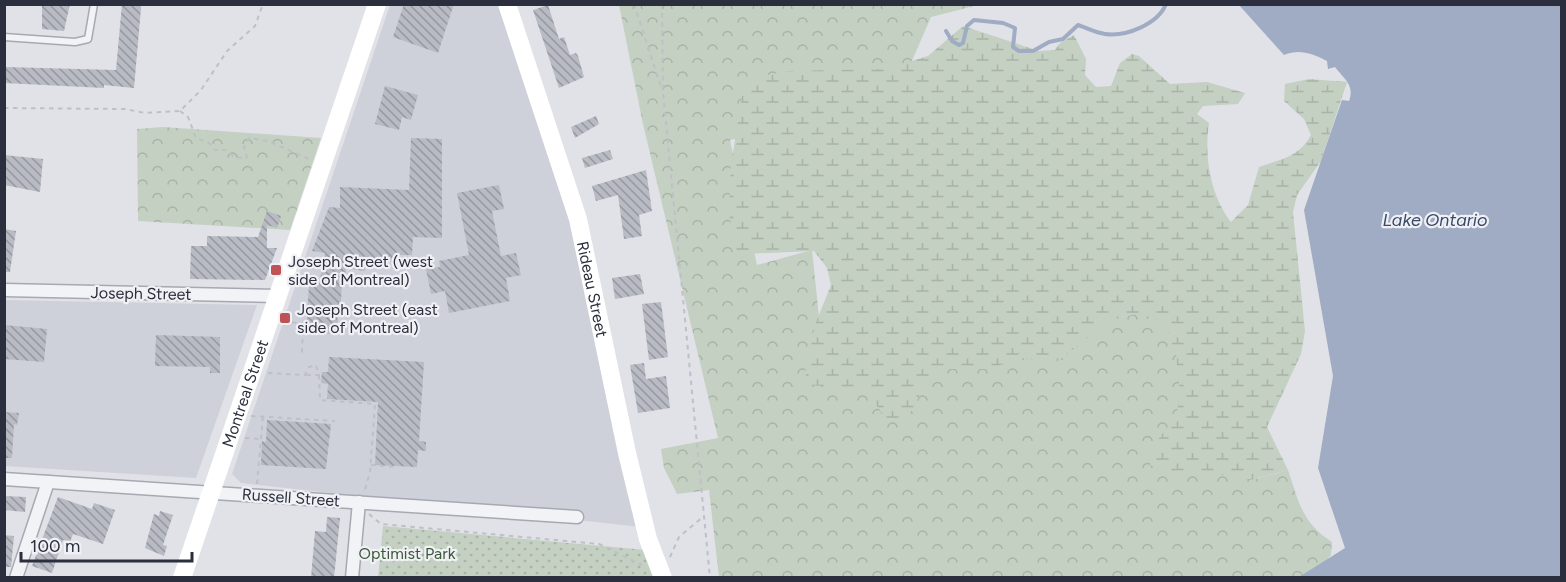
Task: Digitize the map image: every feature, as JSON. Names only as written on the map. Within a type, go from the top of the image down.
[{"type":"main road","name":"Montreal Street","points":[[182,578],[377,4]]},
{"type":"main road","name":"Rideau Street","points":[[507,4],[578,219],[627,453],[648,539],[663,578]]},
{"type":"street","name":"Joseph Street","points":[[4,290],[278,296]]},
{"type":"street","name":"Russell Street","points":[[4,479],[577,517]]},
{"type":"street","points":[[16,578],[48,482]]},
{"type":"street","points":[[352,578],[360,502]]},
{"type":"lane","points":[[4,37],[75,42],[88,39],[94,4]]},
{"type":"path","points":[[180,111],[201,90],[209,75],[221,64],[227,51],[255,26],[263,4]]},
{"type":"path","points":[[634,4],[663,92]]},
{"type":"path","points":[[662,4],[663,92],[710,578]]},
{"type":"path","points":[[4,108],[125,109],[145,113],[180,111],[188,117],[196,138],[209,143],[215,150],[226,150],[234,157],[247,158],[244,147],[249,138],[268,141],[323,163]]},
{"type":"path","points":[[269,322],[303,323],[302,354]]},
{"type":"path","points":[[305,375],[309,367],[316,365],[319,375],[320,400],[375,404],[371,465],[360,502],[381,524],[599,544],[647,567]]},
{"type":"path","points":[[253,372],[319,375]]},
{"type":"path","points":[[238,415],[335,421]]},
{"type":"path","points":[[256,495],[263,417]]},
{"type":"path","points":[[371,465],[398,467]]},
{"type":"path","points":[[668,559],[679,537],[704,516]]},
{"type":"shaded area","points":[[390,5],[501,5],[578,246],[641,527],[241,483],[232,474]]},
{"type":"shaded area","points":[[4,300],[257,305],[196,478],[5,466]]},
{"type":"green space","points":[[619,5],[978,5],[931,17],[880,134],[789,127],[730,140],[757,265],[812,250],[821,336],[1034,236],[1275,228],[1255,479],[1288,470],[1303,511],[1314,527],[1332,542],[1331,555],[1313,577],[719,577],[709,490],[677,494],[664,468],[661,449],[718,438],[643,124]]},
{"type":"green space","points":[[963,26],[1039,51],[1055,50],[1060,43],[1074,35],[1086,59],[1085,75],[1096,87],[1111,86],[1120,63],[1132,54],[1139,56],[1170,84],[1207,82],[1245,93],[1238,104],[1203,106],[1197,114],[1209,123],[1207,149],[1210,175],[1218,200],[1231,222],[1248,205],[1259,167],[1295,153],[1311,135],[1304,119],[1284,101],[1285,84],[1309,79],[1347,82],[1321,161],[1297,195],[1293,212],[1305,331],[1301,354],[1267,427],[1288,470],[1250,480],[1213,473],[1172,473],[1150,465],[1159,438],[1176,417],[1180,394],[1176,354],[1166,327],[1137,314],[1111,320],[1055,363],[1021,358],[989,369],[939,369],[926,379],[913,410],[889,423],[865,389],[809,385],[805,372],[815,325],[831,285],[827,268],[814,251],[743,254],[736,250],[729,214],[731,165],[743,90],[754,78],[788,71],[885,69],[928,56]]},
{"type":"green space","points":[[163,127],[321,138],[290,230],[138,221],[137,129]]},
{"type":"green space","name":"Optimist Park","points":[[383,526],[646,550],[655,578],[378,578]]},
{"type":"water","name":"Lake Ontario","points":[[1239,5],[1561,5],[1561,577],[1299,577],[1345,548],[1318,468],[1333,376],[1304,210],[1342,100],[1349,101],[1351,91],[1348,82],[1335,67],[1328,69],[1327,61],[1306,53],[1295,52],[1284,55]]},
{"type":"building","points":[[42,4],[70,4],[64,31],[42,29]]},
{"type":"building","points":[[122,4],[140,4],[141,8],[134,88],[104,85],[104,88],[4,83],[4,67],[116,70]]},
{"type":"building","points":[[404,4],[454,4],[438,53],[393,37]]},
{"type":"building","points":[[548,5],[559,39],[564,37],[570,55],[576,53],[578,56],[584,77],[559,88],[533,10]]},
{"type":"building","points":[[385,86],[418,95],[411,120],[402,117],[399,130],[375,124]]},
{"type":"building","points":[[596,116],[599,124],[575,138],[571,127]]},
{"type":"building","points":[[411,138],[442,139],[442,238],[413,237],[412,255],[399,255],[399,262],[370,261],[369,269],[365,267],[365,271],[346,268],[345,279],[342,279],[341,301],[338,306],[337,334],[306,333],[309,284],[319,285],[325,253],[312,251],[329,207],[340,208],[340,187],[409,190]]},
{"type":"building","points":[[610,150],[613,159],[585,168],[582,158]]},
{"type":"building","points":[[4,155],[43,159],[40,192],[4,185]]},
{"type":"building","points":[[646,170],[652,211],[639,215],[642,236],[624,239],[618,195],[596,201],[592,186]]},
{"type":"building","points":[[499,185],[504,209],[492,211],[501,256],[516,253],[521,275],[506,278],[510,301],[449,313],[445,291],[431,294],[426,269],[440,267],[439,261],[469,255],[457,193]]},
{"type":"building","points":[[267,211],[281,216],[277,228],[267,225],[267,248],[277,248],[265,280],[190,279],[191,246],[207,246],[207,236],[258,237]]},
{"type":"building","points":[[4,229],[16,231],[10,272],[4,272]]},
{"type":"building","points":[[640,274],[644,294],[615,299],[612,278]]},
{"type":"building","points":[[661,302],[668,357],[649,360],[642,304]]},
{"type":"building","points":[[4,325],[47,329],[44,362],[4,359]]},
{"type":"building","points":[[156,335],[220,337],[220,373],[210,373],[210,367],[155,366]]},
{"type":"building","points":[[329,357],[424,362],[419,441],[426,442],[426,451],[418,450],[417,467],[375,465],[378,402],[327,399],[328,384],[321,383],[322,372],[328,372]]},
{"type":"building","points":[[644,363],[646,379],[666,376],[670,408],[638,413],[630,365]]},
{"type":"building","points":[[4,412],[19,413],[17,425],[14,424],[12,458],[4,458]]},
{"type":"building","points":[[267,420],[331,424],[326,469],[261,465],[262,441],[266,442]]},
{"type":"building","points":[[4,496],[26,497],[25,512],[4,510]]},
{"type":"building","points":[[58,497],[92,509],[94,503],[115,510],[103,544],[73,534],[70,542],[63,540],[52,573],[32,566]]},
{"type":"building","points":[[160,511],[173,515],[163,545],[167,546],[164,556],[145,548],[154,514],[159,516]]},
{"type":"building","points":[[327,517],[340,518],[334,578],[311,578],[315,531],[326,532]]},
{"type":"building","points":[[4,535],[14,536],[11,567],[4,567]]},
{"type":"waterway","points":[[946,31],[952,41],[959,45],[963,43],[967,26],[974,20],[1003,23],[1015,28],[1013,47],[1019,51],[1033,51],[1049,42],[1063,39],[1078,25],[1105,34],[1122,33],[1140,28],[1156,18],[1166,4]]},
{"type":"place","name":"Joseph Street (west side of Montreal)","points":[[276,270]]},
{"type":"place","name":"Joseph Street (east side of Montreal)","points":[[285,318]]}]
